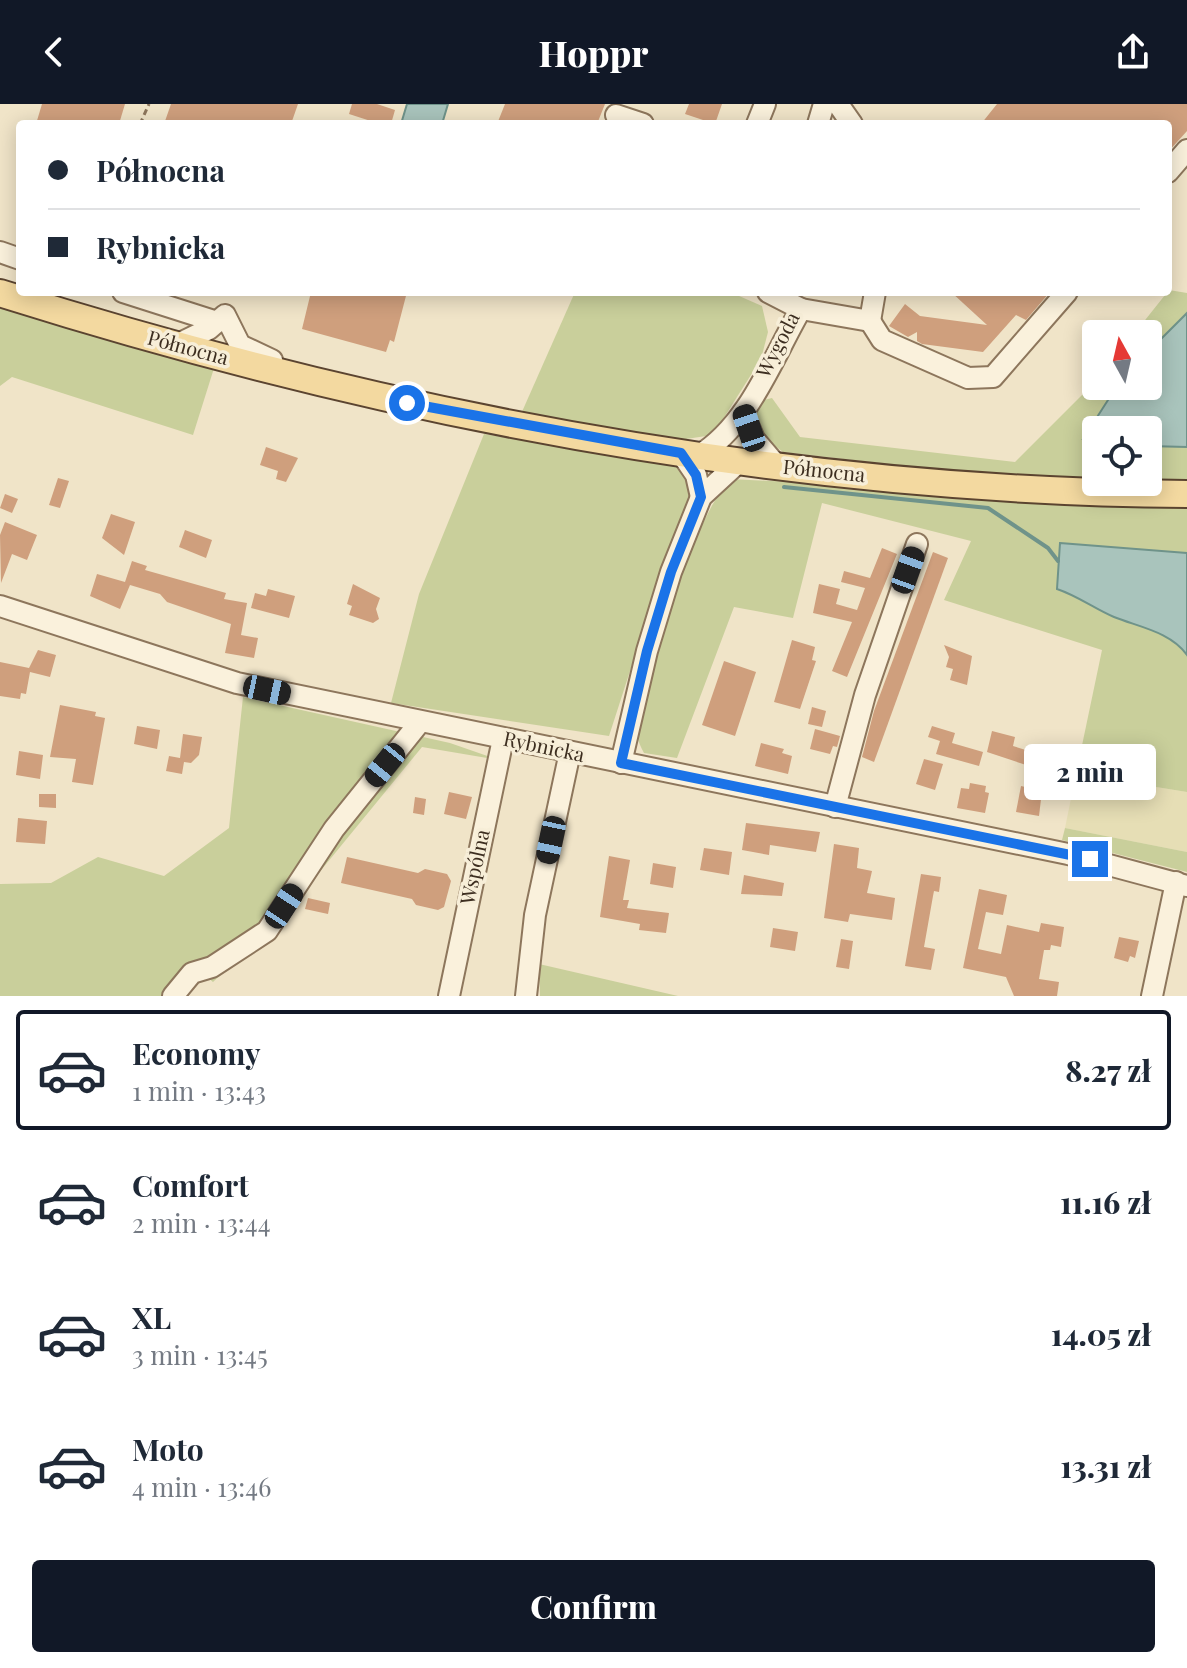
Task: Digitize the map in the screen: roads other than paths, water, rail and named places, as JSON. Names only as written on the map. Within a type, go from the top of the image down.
[{"type":"main road","name":"Północna","points":[[0,293],[294,376],[463,415],[690,454],[778,467],[947,483],[1187,494]]},
{"type":"street","points":[[616,115],[631,120]]},
{"type":"street","points":[[1172,167],[1187,150]]},
{"type":"street","points":[[138,296],[221,319],[240,345],[285,365],[294,376]]},
{"type":"street","name":"Wygoda","points":[[690,454],[721,440],[743,413],[801,309],[776,296]]},
{"type":"street","points":[[874,296],[870,321],[882,340],[968,378],[993,377],[1064,296]]},
{"type":"street","points":[[801,309],[870,321]]},
{"type":"street","points":[[176,345],[221,319]]},
{"type":"street","points":[[743,413],[754,439],[778,467]]},
{"type":"street","points":[[690,454],[701,497]]},
{"type":"street","points":[[621,763],[647,651],[671,572],[701,497],[739,462]]},
{"type":"street","points":[[835,807],[865,695],[917,544]]},
{"type":"street","name":"Rybnicka","points":[[0,606],[237,683],[1068,854],[1181,884]]},
{"type":"street","points":[[173,996],[192,973],[212,967],[267,931],[334,829],[420,722]]},
{"type":"street","name":"Wspólna","points":[[449,996],[503,739]]},
{"type":"street","points":[[526,996],[535,915],[570,752]]},
{"type":"street","points":[[1152,996],[1181,884]]},
{"type":"water","points":[[407,104],[448,104],[443,120],[402,120]]},
{"type":"water","points":[[1187,313],[1187,447],[1162,446],[1162,416],[1098,416],[1108,400],[1162,400],[1162,338]]},
{"type":"water","points":[[1060,543],[1187,553],[1187,655],[1163,636],[1114,617],[1057,589]]},
{"type":"waterway","points":[[784,487],[988,508],[1048,548],[1058,561]]}]
